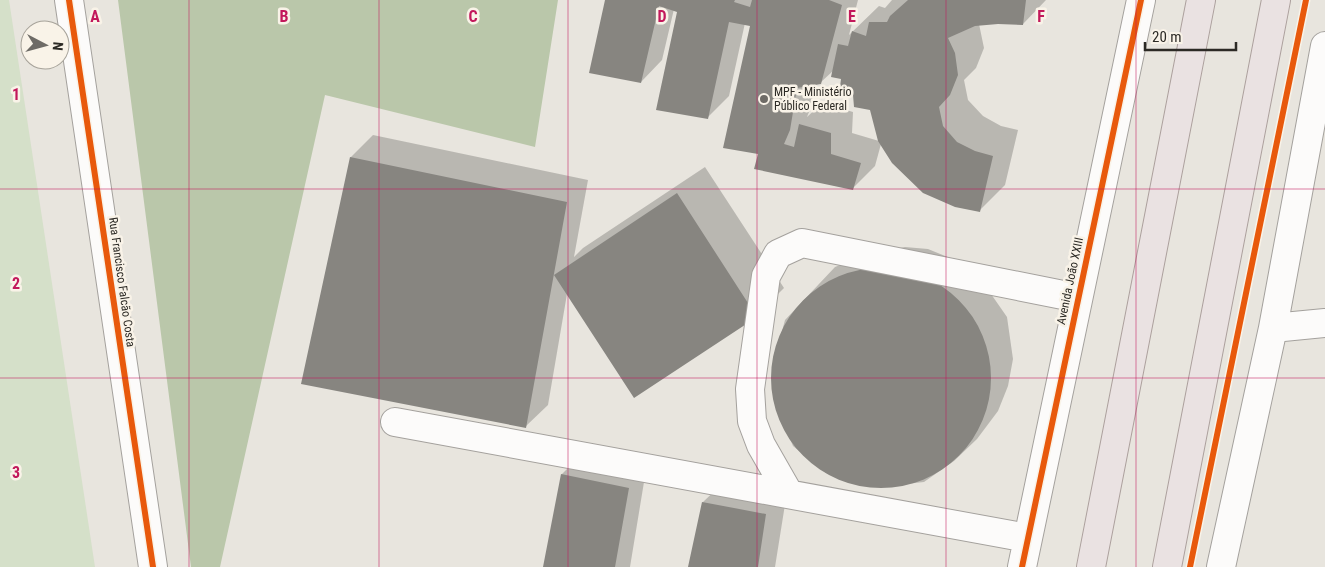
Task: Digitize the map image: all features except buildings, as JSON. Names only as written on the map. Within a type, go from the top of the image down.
[{"type":"main road","points":[[1091,567],[1201,0]]},
{"type":"main road","points":[[1167,567],[1276,0]]},
{"type":"street","name":"Rua Francisco Falcão Costa","points":[[69,0],[153,567]]},
{"type":"street","name":"Avenida João XXIII","points":[[1022,567],[1142,0]]},
{"type":"street","points":[[1221,567],[1273,328],[1325,46]]},
{"type":"street","points":[[789,494],[760,445],[752,421],[750,389],[766,276],[778,254],[802,243],[1078,298]]},
{"type":"street","points":[[1273,328],[1325,323]]},
{"type":"street","points":[[395,422],[1027,538]]},
{"type":"green space","points":[[0,0],[9,0],[95,567],[0,567]]},
{"type":"green space","points":[[118,0],[558,0],[535,147],[325,95],[220,567],[191,567]]},
{"type":"cycle path","points":[[69,0],[153,567]]},
{"type":"cycle path","points":[[1022,567],[1141,0]]},
{"type":"cycle path","points":[[1190,567],[1306,0]]},
{"type":"place","name":"MPF - Ministério Público Federal","points":[[764,99]]}]
